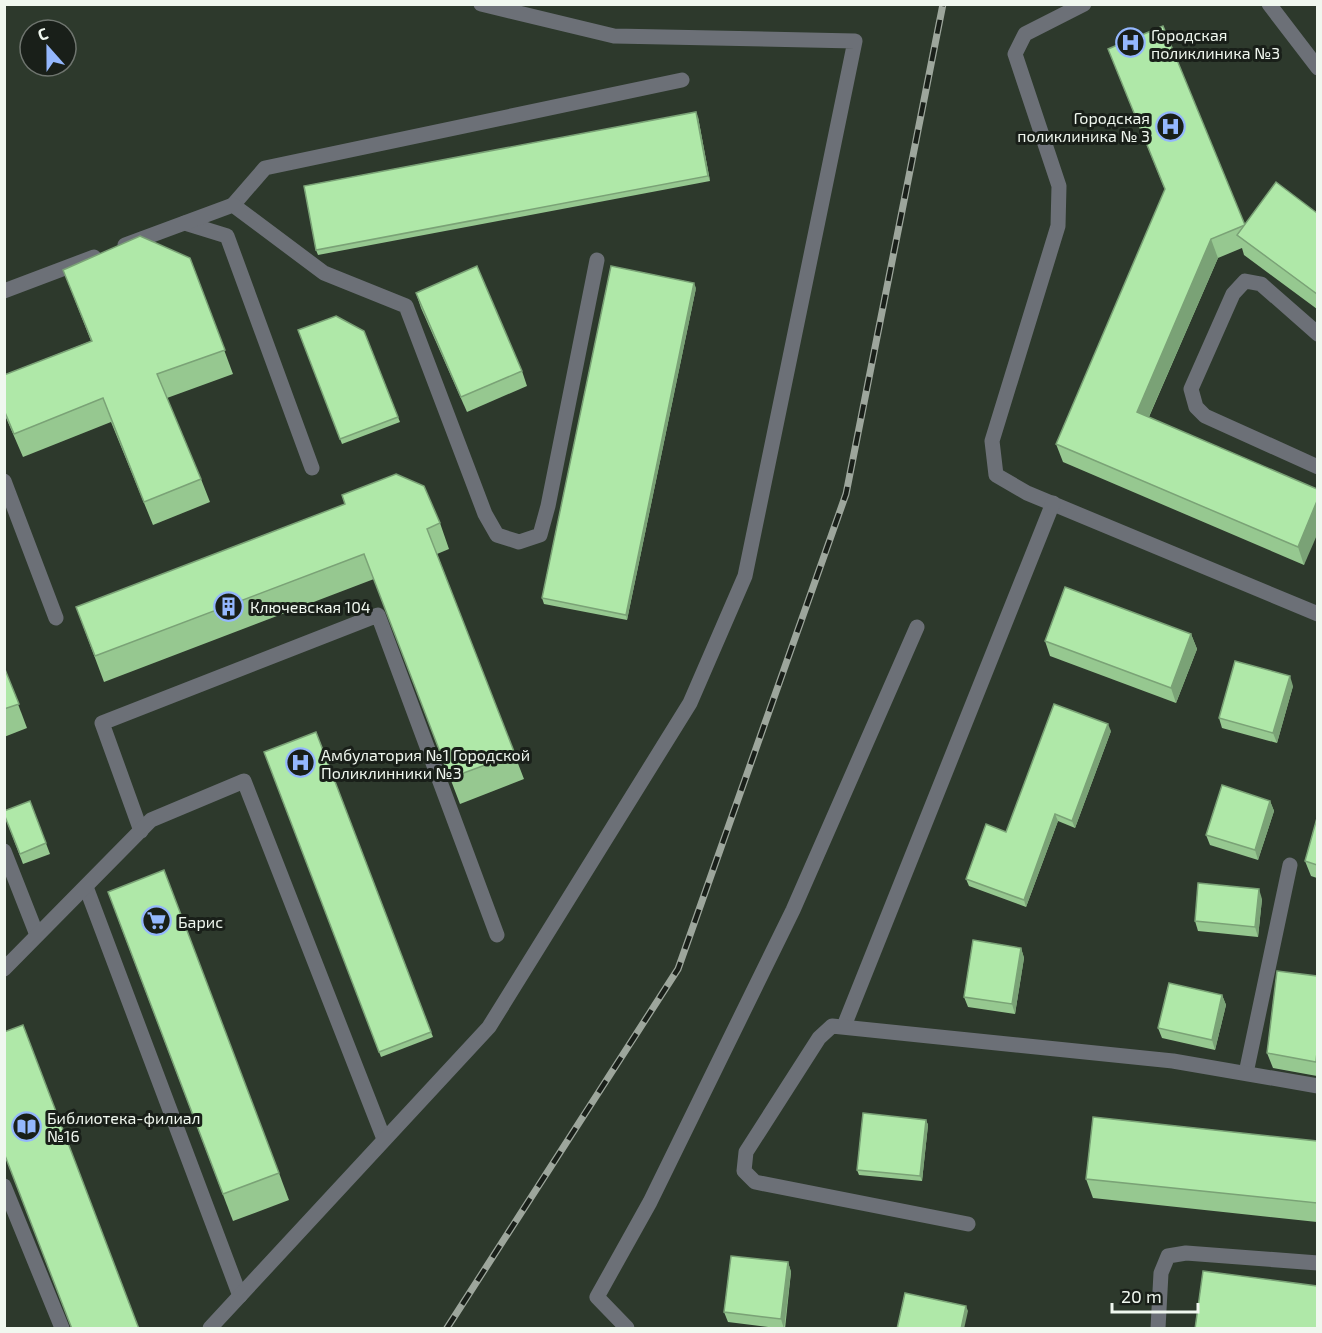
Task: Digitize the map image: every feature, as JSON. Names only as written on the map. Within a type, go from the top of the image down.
[{"type":"street","points":[[210,1329],[489,1027],[690,703],[745,576],[855,41],[614,36],[481,4]]},
{"type":"street","points":[[1084,4],[1025,34],[1015,54],[1059,186],[1058,226],[992,441],[996,475],[1027,493],[1317,614]]},
{"type":"street","points":[[1269,4],[1317,68]]},
{"type":"street","points":[[4,291],[233,205],[265,168],[682,80]]},
{"type":"street","points":[[233,205],[324,273],[406,306],[485,514],[497,535],[519,542],[540,535],[548,506],[597,260]]},
{"type":"street","points":[[184,223],[227,236],[312,468]]},
{"type":"street","points":[[1317,334],[1261,284],[1245,281],[1233,294],[1191,389],[1196,408],[1205,416],[1317,467]]},
{"type":"street","points":[[4,481],[56,618]]},
{"type":"street","points":[[844,1026],[1053,503]]},
{"type":"street","points":[[141,831],[102,723],[378,615],[497,935]]},
{"type":"street","points":[[627,1329],[597,1297],[650,1203],[793,909],[917,627]]},
{"type":"street","points":[[4,969],[151,820],[244,781],[384,1139]]},
{"type":"street","points":[[4,851],[37,935]]},
{"type":"street","points":[[1246,1073],[1290,865]]},
{"type":"street","points":[[86,886],[240,1296]]},
{"type":"street","points":[[968,1224],[755,1182],[744,1171],[746,1152],[819,1038],[832,1026],[1173,1061],[1317,1086]]},
{"type":"street","points":[[4,1186],[62,1329]]},
{"type":"street","points":[[1158,1329],[1161,1273],[1168,1256],[1186,1253],[1317,1263]]},
{"type":"building","points":[[1163,26],[1245,225],[1211,239],[1137,412],[1317,489],[1317,501],[1298,547],[1056,444],[1165,189],[1108,49]]},
{"type":"building","points":[[696,112],[708,176],[316,250],[304,186]]},
{"type":"building","points":[[1276,182],[1317,213],[1317,294],[1237,235]]},
{"type":"building","points":[[140,236],[190,258],[225,350],[157,374],[201,479],[144,502],[103,398],[14,434],[4,410],[4,375],[92,341],[63,270]]},
{"type":"building","points":[[477,266],[522,371],[461,397],[416,293]]},
{"type":"building","points":[[611,266],[694,283],[626,615],[542,598]]},
{"type":"building","points":[[336,316],[364,331],[398,417],[340,439],[298,330]]},
{"type":"building","points":[[396,474],[424,486],[440,523],[427,529],[515,754],[450,778],[364,554],[95,656],[76,607],[345,504],[342,495]]},
{"type":"building","points":[[1065,587],[1191,634],[1171,688],[1045,641]]},
{"type":"building","points":[[1235,661],[1290,676],[1273,733],[1219,718]]},
{"type":"building","points":[[4,667],[19,704],[4,709]]},
{"type":"building","points":[[1054,704],[1108,724],[1072,821],[1055,814],[1024,900],[966,879],[986,824],[1006,832]]},
{"type":"building","points":[[316,732],[431,1032],[379,1052],[264,752]]},
{"type":"building","points":[[1222,785],[1270,801],[1255,850],[1206,835]]},
{"type":"building","points":[[30,801],[46,843],[20,854],[4,811]]},
{"type":"building","points":[[1317,818],[1317,865],[1305,861]]},
{"type":"building","points":[[164,870],[279,1173],[223,1194],[108,892]]},
{"type":"building","points":[[1198,883],[1259,889],[1255,927],[1195,921]]},
{"type":"building","points":[[973,940],[1021,948],[1012,1004],[964,997]]},
{"type":"building","points":[[1277,971],[1317,976],[1316,1062],[1267,1053]]},
{"type":"building","points":[[1169,983],[1222,995],[1212,1040],[1158,1028]]},
{"type":"building","points":[[23,1025],[139,1329],[72,1329],[4,1153],[4,1032]]},
{"type":"building","points":[[863,1113],[926,1120],[920,1176],[857,1170]]},
{"type":"building","points":[[1093,1117],[1317,1141],[1317,1203],[1086,1179]]},
{"type":"building","points":[[731,1256],[788,1262],[781,1319],[724,1312]]},
{"type":"building","points":[[1203,1271],[1317,1286],[1317,1329],[1195,1329]]},
{"type":"building","points":[[905,1293],[966,1306],[961,1329],[897,1329]]},
{"type":"railway","points":[[447,1328],[678,969],[846,494],[943,4]]},
{"type":"place","name":"Городская поликлиника №3","points":[[1130,43]]},
{"type":"place","name":"Городская поликлиника № 3","points":[[1171,126]]},
{"type":"place","name":"Ключевская 104","points":[[229,606]]},
{"type":"place","name":"Амбулатория №1 Городской Поликлинники №3","points":[[300,763]]},
{"type":"place","name":"Барис","points":[[157,921]]},
{"type":"place","name":"Библиотека-филиал №16","points":[[26,1126]]}]
